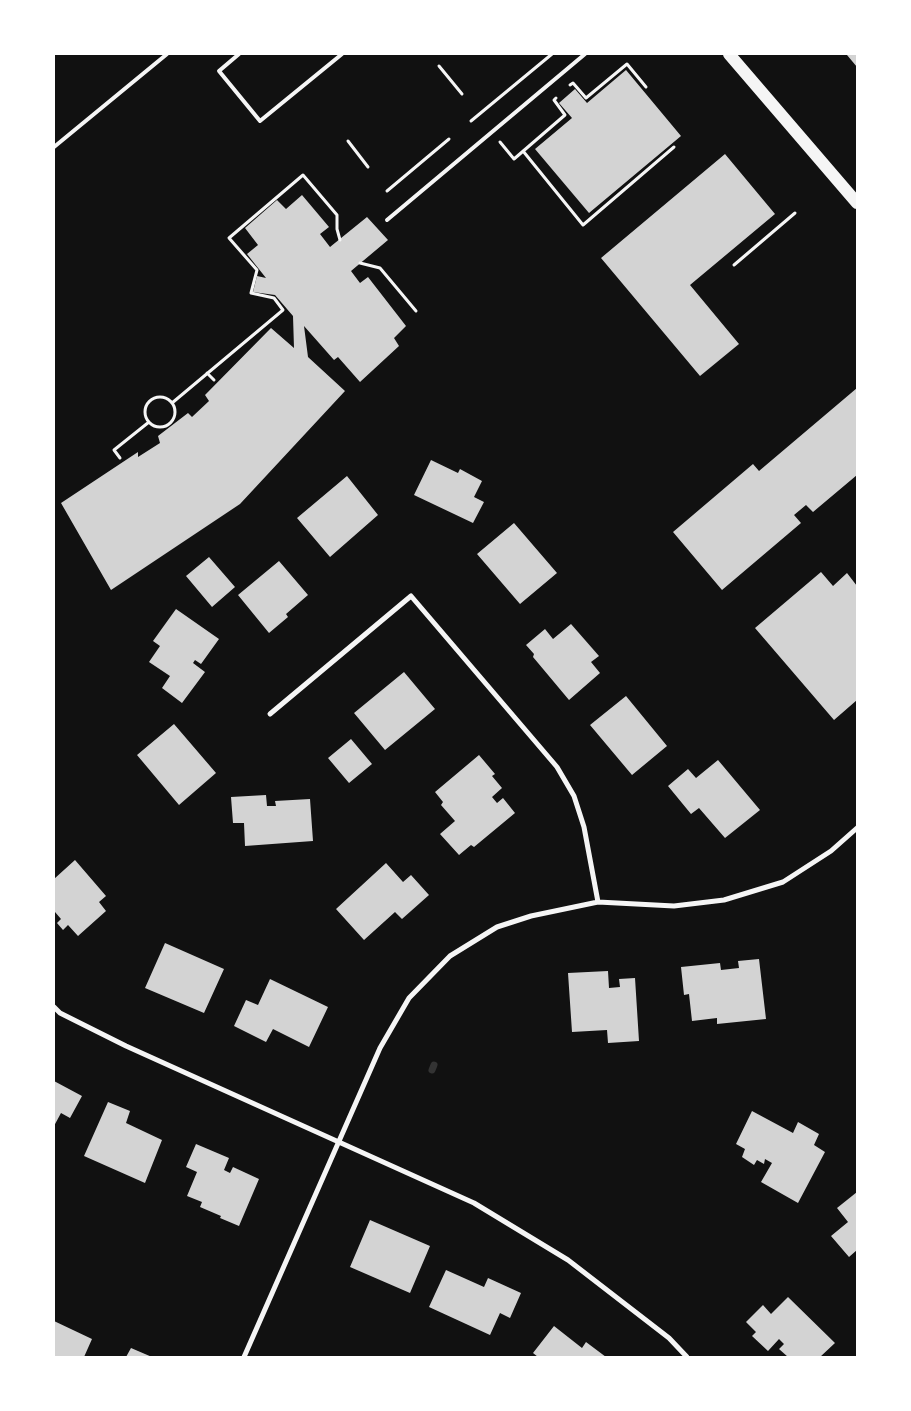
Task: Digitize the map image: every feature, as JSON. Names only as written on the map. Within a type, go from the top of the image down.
[{"type":"main road","points":[[729,54],[857,203]]},
{"type":"street","points":[[270,714],[411,596],[557,767],[574,796],[584,827],[598,902]]},
{"type":"street","points":[[244,1357],[380,1048],[409,998],[450,956],[497,927],[531,916],[598,902],[674,906],[724,900],[783,882],[831,851],[857,828]]},
{"type":"street","points":[[54,1007],[60,1013],[126,1046],[474,1203],[568,1260],[670,1338],[687,1357]]},
{"type":"lane","points":[[54,147],[167,54]]},
{"type":"lane","points":[[239,54],[219,71],[260,121],[342,54]]},
{"type":"lane","points":[[387,220],[585,54]]},
{"type":"path","points":[[471,121],[552,54]]},
{"type":"path","points":[[566,89],[573,83],[586,98],[627,64],[646,87]]},
{"type":"path","points":[[439,66],[462,94]]},
{"type":"path","points":[[500,142],[514,159],[524,151],[565,115],[554,100],[560,94]]},
{"type":"path","points":[[387,191],[449,139]]},
{"type":"path","points":[[348,141],[368,167]]},
{"type":"path","points":[[524,151],[584,225],[674,147]]},
{"type":"path","points":[[172,403],[283,310],[274,298],[251,293],[256,270],[228,238],[303,175],[337,215],[337,229],[340,240]]},
{"type":"path","points":[[734,265],[795,213]]},
{"type":"path","points":[[360,263],[380,268],[416,311]]},
{"type":"path","points":[[207,373],[214,380]]},
{"type":"path","points":[[163,397],[172,403],[176,412],[173,421],[169,425],[160,428],[155,427],[149,422],[145,416],[145,411],[149,401],[163,397]]},
{"type":"path","points":[[120,458],[114,450],[149,422]]},
{"type":"building","points":[[857,54],[857,67],[847,55]]},
{"type":"building","points":[[626,70],[681,136],[589,213],[535,149],[572,118],[559,103],[575,89],[587,103]]},
{"type":"building","points":[[725,154],[775,214],[690,285],[739,344],[700,376],[601,258]]},
{"type":"building","points":[[302,195],[329,227],[320,234],[330,247],[367,217],[388,240],[351,271],[360,283],[368,277],[406,326],[394,338],[399,346],[360,382],[338,357],[334,360],[304,326],[308,357],[345,391],[240,504],[111,590],[61,503],[138,452],[138,457],[160,443],[158,436],[188,413],[192,417],[209,401],[205,395],[271,328],[294,348],[293,316],[275,295],[253,292],[257,276],[266,278],[247,254],[258,245],[245,228],[277,200],[286,209]]},
{"type":"building","points":[[857,388],[857,475],[813,512],[806,505],[794,515],[801,523],[722,590],[673,532],[753,464],[759,471]]},
{"type":"building","points":[[431,460],[458,473],[460,469],[482,481],[474,497],[484,502],[473,523],[414,495]]},
{"type":"building","points":[[347,476],[378,515],[330,557],[297,518]]},
{"type":"building","points":[[514,523],[557,573],[520,604],[477,554]]},
{"type":"building","points":[[209,557],[235,587],[212,607],[186,576]]},
{"type":"building","points":[[279,561],[308,595],[286,614],[288,617],[269,633],[238,595]]},
{"type":"building","points":[[821,572],[833,586],[847,573],[857,586],[857,700],[834,720],[755,628]]},
{"type":"building","points":[[176,609],[219,639],[201,664],[195,660],[193,663],[205,672],[182,703],[162,688],[170,676],[149,662],[160,646],[153,641]]},
{"type":"building","points":[[571,624],[599,656],[591,662],[600,673],[569,700],[533,657],[534,654],[526,645],[545,629],[553,639]]},
{"type":"building","points":[[404,672],[435,709],[385,750],[354,713]]},
{"type":"building","points":[[626,696],[667,746],[632,775],[590,725]]},
{"type":"building","points":[[174,724],[216,773],[179,805],[137,755]]},
{"type":"building","points":[[351,739],[372,764],[349,783],[328,758]]},
{"type":"building","points":[[479,755],[495,774],[492,776],[502,788],[492,797],[497,803],[503,798],[515,813],[474,847],[471,845],[459,855],[440,834],[455,821],[441,805],[443,802],[435,792]]},
{"type":"building","points":[[718,760],[760,810],[725,838],[699,808],[691,814],[668,786],[688,769],[696,778]]},
{"type":"building","points":[[266,795],[267,806],[276,806],[275,801],[310,799],[313,841],[245,846],[244,823],[233,823],[231,797]]},
{"type":"building","points":[[75,860],[106,896],[99,902],[106,911],[78,936],[68,925],[63,930],[57,923],[61,919],[54,913],[54,879]]},
{"type":"building","points":[[386,863],[403,882],[411,875],[429,895],[402,919],[395,912],[364,940],[336,909]]},
{"type":"building","points":[[165,943],[224,969],[204,1013],[145,988]]},
{"type":"building","points":[[759,959],[766,1019],[717,1024],[717,1018],[692,1021],[689,994],[684,995],[681,967],[720,963],[721,970],[739,968],[738,961]]},
{"type":"building","points":[[608,971],[609,988],[620,987],[619,979],[635,978],[639,1041],[608,1043],[607,1030],[572,1032],[568,973]]},
{"type":"building","points":[[270,979],[328,1007],[309,1047],[273,1029],[266,1042],[234,1026],[246,1000],[258,1005]]},
{"type":"building","points":[[54,1081],[82,1096],[70,1118],[61,1113],[54,1126]]},
{"type":"building","points":[[108,1102],[130,1111],[126,1123],[162,1140],[145,1183],[84,1156]]},
{"type":"building","points":[[752,1111],[793,1133],[798,1122],[819,1134],[814,1145],[825,1152],[798,1203],[761,1182],[772,1163],[765,1159],[764,1164],[757,1160],[754,1165],[742,1157],[745,1149],[736,1144]]},
{"type":"building","points":[[196,1144],[229,1158],[224,1170],[230,1173],[233,1167],[259,1179],[239,1226],[200,1207],[202,1202],[187,1196],[197,1172],[186,1167]]},
{"type":"building","points":[[857,1192],[857,1250],[849,1257],[831,1236],[848,1222],[837,1208]]},
{"type":"building","points":[[370,1220],[430,1246],[410,1293],[350,1267]]},
{"type":"building","points":[[446,1270],[484,1287],[488,1278],[521,1293],[510,1318],[500,1313],[490,1335],[429,1307]]},
{"type":"building","points":[[788,1297],[835,1343],[820,1357],[788,1357],[779,1349],[784,1344],[779,1339],[768,1351],[752,1336],[756,1332],[746,1322],[763,1305],[771,1314]]},
{"type":"building","points":[[54,1321],[92,1339],[84,1357],[54,1357]]},
{"type":"building","points":[[554,1326],[582,1348],[586,1342],[606,1357],[538,1357],[533,1353]]},
{"type":"building","points":[[131,1348],[152,1357],[126,1357]]},
{"type":"waterway","points":[[432,1070],[434,1065]]}]
